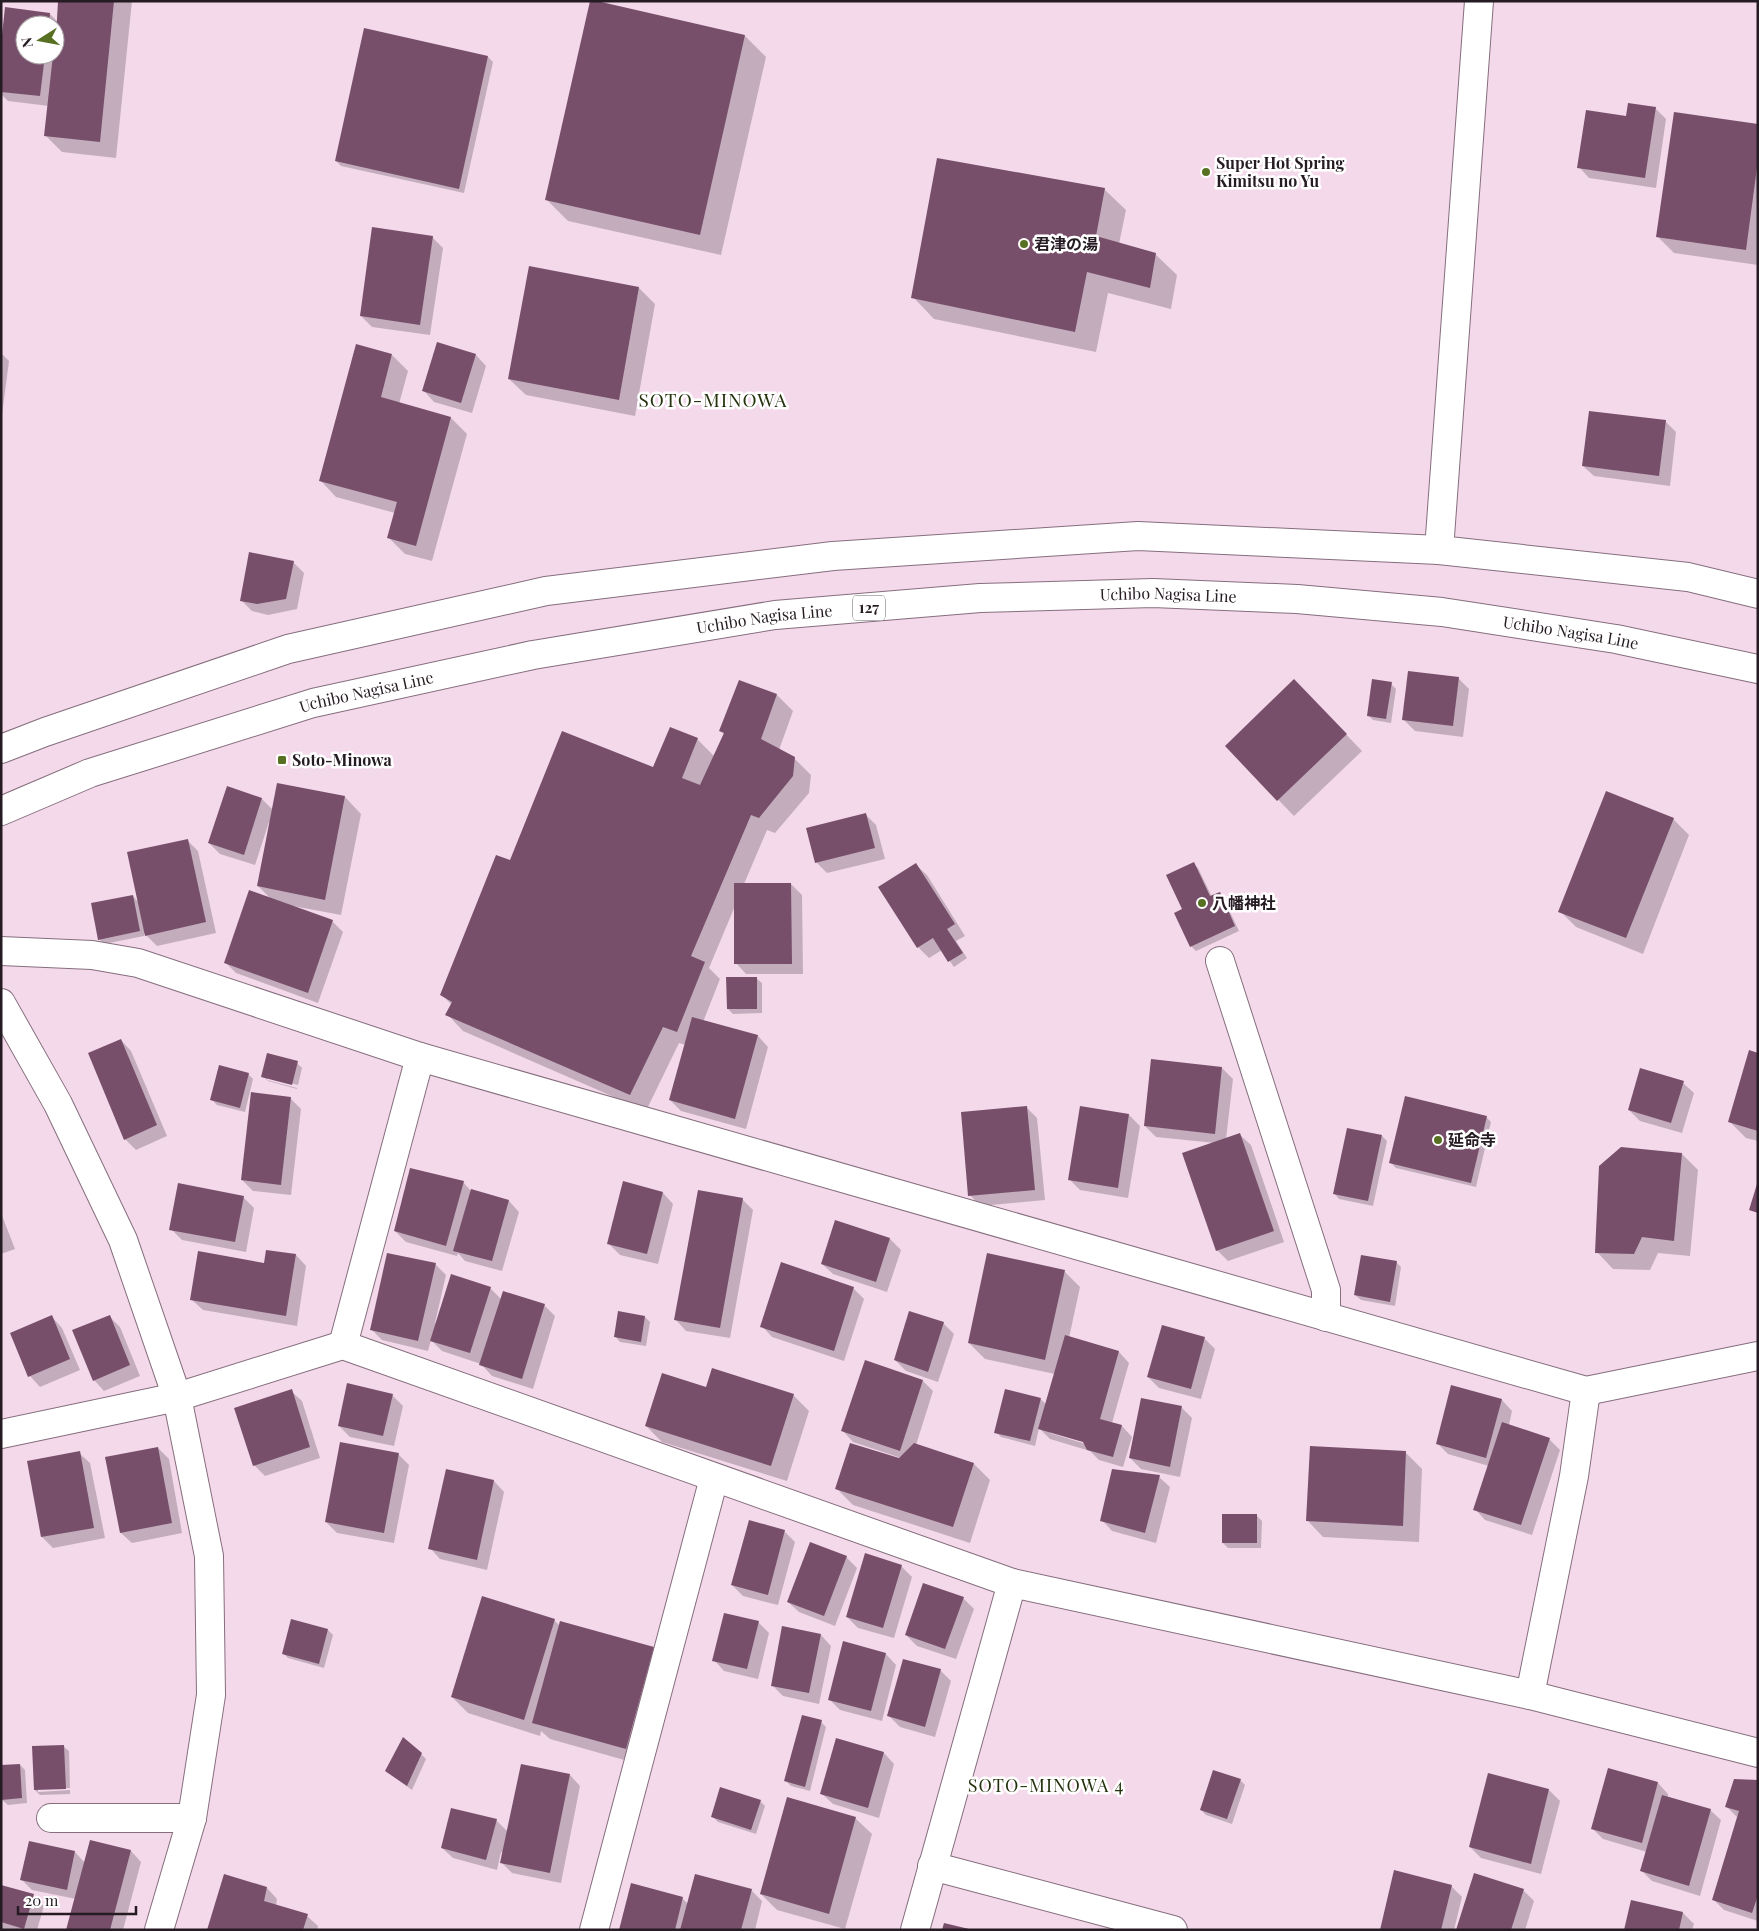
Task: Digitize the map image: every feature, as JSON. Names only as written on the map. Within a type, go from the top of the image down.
[{"type":"main road","points":[[1440,550],[1479,1]]},
{"type":"main road","points":[[1,749],[45,732],[288,649],[546,592],[833,556],[1138,536],[1440,550],[1688,577],[1758,594]]},
{"type":"main road","name":"Uchibo Nagisa Line","points":[[1,811],[90,772],[323,701],[533,655],[765,617],[970,599],[1153,593],[1297,599],[1442,612],[1616,639],[1758,669]]},
{"type":"main road","points":[[1,951],[92,955],[138,963],[420,1057],[1586,1392],[1758,1356]]},
{"type":"main road","points":[[1220,961],[1326,1290],[1326,1317]]},
{"type":"main road","points":[[1,1003],[58,1104],[123,1240],[177,1397],[210,1556],[210,1695],[192,1818],[159,1930]]},
{"type":"main road","points":[[343,1345],[420,1057]]},
{"type":"main road","points":[[1,1434],[177,1397],[343,1345],[1012,1584],[1530,1695],[1758,1753]]},
{"type":"main road","points":[[1530,1695],[1574,1476],[1586,1392]]},
{"type":"main road","points":[[594,1930],[714,1478]]},
{"type":"main road","points":[[914,1930],[1012,1584]]},
{"type":"main road","points":[[52,1818],[192,1818]]},
{"type":"main road","points":[[932,1866],[1173,1930]]},
{"type":"building","points":[[58,1],[114,1],[100,142],[44,136],[52,65],[65,65],[65,15],[57,15]]},
{"type":"building","points":[[590,1],[745,35],[700,235],[545,200]]},
{"type":"building","points":[[5,7],[50,13],[50,15],[15,15],[15,65],[44,65],[40,96],[1,92],[1,44]]},
{"type":"building","points":[[364,28],[488,56],[459,189],[335,161]]},
{"type":"building","points":[[1628,103],[1656,107],[1645,178],[1577,168],[1586,110],[1626,116]]},
{"type":"building","points":[[1674,112],[1758,124],[1758,160],[1746,250],[1656,237]]},
{"type":"building","name":"君津の湯","points":[[937,158],[1105,188],[1096,236],[1156,253],[1150,288],[1087,272],[1075,332],[911,298]]},
{"type":"building","points":[[372,227],[433,236],[420,325],[360,316]]},
{"type":"building","points":[[529,266],[639,287],[619,400],[508,379]]},
{"type":"building","points":[[437,342],[476,354],[461,403],[422,391]]},
{"type":"building","points":[[356,344],[392,354],[381,397],[451,417],[416,546],[387,538],[397,502],[319,481]]},
{"type":"building","points":[[1589,411],[1666,420],[1659,476],[1582,466]]},
{"type":"building","points":[[249,552],[294,561],[286,599],[257,604],[240,601]]},
{"type":"building","points":[[1408,671],[1459,677],[1453,726],[1402,720]]},
{"type":"building","points":[[1294,679],[1347,734],[1277,801],[1225,746]]},
{"type":"building","points":[[1372,679],[1392,682],[1386,719],[1367,716]]},
{"type":"building","points":[[739,680],[777,694],[761,739],[795,757],[793,776],[759,818],[751,815],[691,956],[705,962],[677,1032],[663,1027],[630,1095],[445,1015],[452,1002],[440,995],[496,855],[510,860],[562,731],[653,767],[670,727],[698,738],[682,778],[700,785],[724,733],[719,731]]},
{"type":"building","points":[[277,783],[345,796],[325,900],[257,886]]},
{"type":"building","points":[[227,786],[262,798],[244,855],[208,843]]},
{"type":"building","points":[[1606,791],[1674,818],[1626,938],[1558,912]]},
{"type":"building","points":[[866,813],[875,848],[815,863],[806,828]]},
{"type":"building","points":[[188,839],[206,922],[145,936],[127,852]]},
{"type":"building","name":"八幡神社","points":[[1194,862],[1210,896],[1220,892],[1235,926],[1190,947],[1174,913],[1182,909],[1166,875]]},
{"type":"building","points":[[916,863],[955,924],[947,929],[963,953],[948,962],[933,938],[917,948],[878,887]]},
{"type":"building","points":[[734,883],[791,883],[792,964],[734,964]]},
{"type":"building","points":[[249,890],[333,920],[308,993],[224,963]]},
{"type":"building","points":[[133,895],[140,931],[98,940],[91,903]]},
{"type":"building","points":[[726,977],[757,977],[757,1009],[727,1009]]},
{"type":"building","points":[[692,1017],[758,1035],[735,1119],[669,1100]]},
{"type":"building","points":[[121,1039],[157,1125],[124,1140],[88,1053]]},
{"type":"building","points":[[1749,1050],[1758,1053],[1758,1131],[1728,1122]]},
{"type":"building","points":[[267,1053],[298,1061],[292,1085],[261,1077]]},
{"type":"building","points":[[1151,1059],[1222,1067],[1215,1134],[1144,1126]]},
{"type":"building","points":[[219,1065],[249,1073],[240,1108],[210,1100]]},
{"type":"building","points":[[1640,1068],[1684,1081],[1671,1123],[1628,1110]]},
{"type":"building","points":[[251,1092],[291,1097],[281,1185],[241,1180]]},
{"type":"building","name":"延命寺","points":[[1405,1096],[1487,1116],[1471,1183],[1389,1163]]},
{"type":"building","points":[[1027,1106],[1035,1190],[968,1196],[961,1112]]},
{"type":"building","points":[[1080,1106],[1129,1114],[1118,1188],[1068,1180]]},
{"type":"building","points":[[1347,1128],[1382,1135],[1368,1201],[1333,1194]]},
{"type":"building","points":[[1240,1133],[1274,1231],[1216,1251],[1182,1153]]},
{"type":"building","points":[[1621,1147],[1682,1153],[1674,1241],[1642,1237],[1634,1254],[1595,1253],[1599,1166]]},
{"type":"building","points":[[410,1168],[464,1181],[446,1246],[394,1231]]},
{"type":"building","points":[[623,1181],[663,1192],[647,1254],[607,1244]]},
{"type":"building","points":[[178,1183],[244,1196],[235,1242],[169,1230]]},
{"type":"building","points":[[1758,1185],[1758,1213],[1749,1210]]},
{"type":"building","points":[[471,1189],[509,1200],[492,1261],[453,1251]]},
{"type":"building","points":[[698,1190],[743,1198],[720,1328],[674,1320]]},
{"type":"building","points":[[835,1220],[890,1238],[876,1282],[821,1264]]},
{"type":"building","points":[[266,1250],[296,1254],[286,1316],[190,1300],[198,1251],[264,1263]]},
{"type":"building","points":[[387,1253],[436,1263],[418,1341],[370,1330]]},
{"type":"building","points":[[987,1253],[1065,1270],[1045,1360],[968,1343]]},
{"type":"building","points":[[1361,1255],[1397,1261],[1390,1302],[1354,1295]]},
{"type":"building","points":[[781,1262],[854,1287],[834,1351],[760,1327]]},
{"type":"building","points":[[451,1274],[491,1287],[470,1353],[430,1341]]},
{"type":"building","points":[[503,1291],[545,1304],[522,1379],[479,1365]]},
{"type":"building","points":[[618,1311],[645,1316],[641,1342],[614,1337]]},
{"type":"building","points":[[909,1311],[944,1322],[928,1372],[894,1360]]},
{"type":"building","points":[[52,1315],[70,1359],[28,1377],[10,1333]]},
{"type":"building","points":[[110,1315],[130,1365],[93,1381],[72,1330]]},
{"type":"building","points":[[1162,1325],[1205,1337],[1191,1389],[1147,1377]]},
{"type":"building","points":[[1065,1335],[1119,1351],[1100,1419],[1122,1425],[1113,1457],[1087,1450],[1083,1442],[1038,1429]]},
{"type":"building","points":[[865,1360],[923,1380],[900,1451],[841,1431]]},
{"type":"building","points":[[712,1368],[794,1394],[771,1466],[645,1426],[662,1373],[706,1387]]},
{"type":"building","points":[[347,1383],[393,1394],[383,1436],[338,1426]]},
{"type":"building","points":[[1451,1385],[1502,1399],[1486,1458],[1436,1444]]},
{"type":"building","points":[[292,1389],[310,1447],[253,1466],[234,1408]]},
{"type":"building","points":[[1005,1389],[1041,1398],[1030,1441],[994,1433]]},
{"type":"building","points":[[1141,1398],[1182,1406],[1170,1467],[1129,1458]]},
{"type":"building","points":[[1502,1422],[1550,1438],[1521,1525],[1473,1510]]},
{"type":"building","points":[[340,1442],[399,1453],[384,1533],[325,1522]]},
{"type":"building","points":[[850,1443],[899,1458],[914,1443],[974,1463],[953,1527],[835,1489]]},
{"type":"building","points":[[1310,1446],[1406,1451],[1403,1526],[1306,1521]]},
{"type":"building","points":[[158,1447],[172,1523],[120,1533],[105,1457]]},
{"type":"building","points":[[80,1451],[94,1528],[41,1537],[27,1461]]},
{"type":"building","points":[[446,1469],[494,1480],[477,1560],[428,1549]]},
{"type":"building","points":[[1112,1469],[1160,1475],[1145,1533],[1100,1521]]},
{"type":"building","points":[[1222,1514],[1257,1514],[1257,1543],[1222,1543]]},
{"type":"building","points":[[749,1520],[785,1530],[768,1595],[731,1585]]},
{"type":"building","points":[[810,1542],[847,1556],[824,1616],[787,1602]]},
{"type":"building","points":[[865,1553],[902,1565],[883,1628],[846,1617]]},
{"type":"building","points":[[923,1583],[964,1597],[945,1649],[905,1635]]},
{"type":"building","points":[[482,1596],[555,1619],[524,1720],[451,1697]]},
{"type":"building","points":[[724,1613],[759,1621],[747,1669],[712,1661]]},
{"type":"building","points":[[291,1619],[328,1629],[319,1664],[282,1654]]},
{"type":"building","points":[[560,1621],[654,1647],[626,1749],[532,1723]]},
{"type":"building","points":[[782,1626],[821,1634],[809,1693],[771,1686]]},
{"type":"building","points":[[843,1641],[886,1653],[871,1711],[828,1700]]},
{"type":"building","points":[[903,1659],[941,1669],[925,1727],[887,1716]]},
{"type":"building","points":[[802,1715],[822,1720],[805,1787],[784,1781]]},
{"type":"building","points":[[403,1737],[422,1753],[407,1786],[385,1771]]},
{"type":"building","points":[[836,1738],[884,1752],[868,1808],[820,1794]]},
{"type":"building","points":[[64,1745],[66,1789],[34,1790],[32,1746]]},
{"type":"building","points":[[20,1764],[22,1798],[1,1800],[1,1765]]},
{"type":"building","points":[[521,1764],[570,1774],[550,1873],[500,1863]]},
{"type":"building","points":[[1608,1768],[1658,1782],[1642,1843],[1591,1829]]},
{"type":"building","points":[[1213,1770],[1241,1779],[1227,1819],[1200,1810]]},
{"type":"building","points":[[1488,1773],[1549,1789],[1531,1864],[1469,1847]]},
{"type":"building","points":[[1734,1779],[1758,1780],[1758,1895],[1752,1913],[1712,1900],[1739,1811],[1725,1807]]},
{"type":"building","points":[[720,1787],[761,1800],[751,1830],[711,1817]]},
{"type":"building","points":[[1662,1795],[1711,1809],[1689,1886],[1640,1871]]},
{"type":"building","points":[[787,1797],[856,1817],[829,1914],[760,1894]]},
{"type":"building","points":[[451,1808],[497,1819],[486,1860],[441,1848]]},
{"type":"building","points":[[90,1840],[131,1850],[110,1930],[66,1930]]},
{"type":"building","points":[[29,1841],[75,1851],[67,1890],[20,1880]]},
{"type":"building","points":[[1394,1870],[1452,1885],[1441,1930],[1380,1930]]},
{"type":"building","points":[[1474,1873],[1524,1889],[1511,1930],[1456,1930]]},
{"type":"building","points":[[224,1874],[267,1887],[264,1901],[308,1914],[303,1930],[207,1930]]},
{"type":"building","points":[[695,1874],[752,1889],[741,1930],[680,1930]]},
{"type":"building","points":[[631,1883],[683,1897],[675,1930],[619,1930]]},
{"type":"building","points":[[1,1885],[34,1894],[24,1929],[1,1922]]},
{"type":"building","points":[[1631,1900],[1683,1912],[1679,1930],[1624,1930]]},
{"type":"building","points":[[944,1923],[969,1929],[969,1930],[942,1930]]},
{"type":"place","name":"Super Hot Spring Kimitsu no Yu","points":[[1206,172]]},
{"type":"place","name":"君津の湯","points":[[1024,244]]},
{"type":"place","name":"Soto-Minowa","points":[[282,760]]},
{"type":"place","name":"八幡神社","points":[[1202,903]]},
{"type":"place","name":"延命寺","points":[[1438,1140]]},
{"type":"district","name":"SOTO-MINOWA","points":[[713,400]]},
{"type":"district","name":"SOTO-MINOWA 4","points":[[1046,1786]]}]
